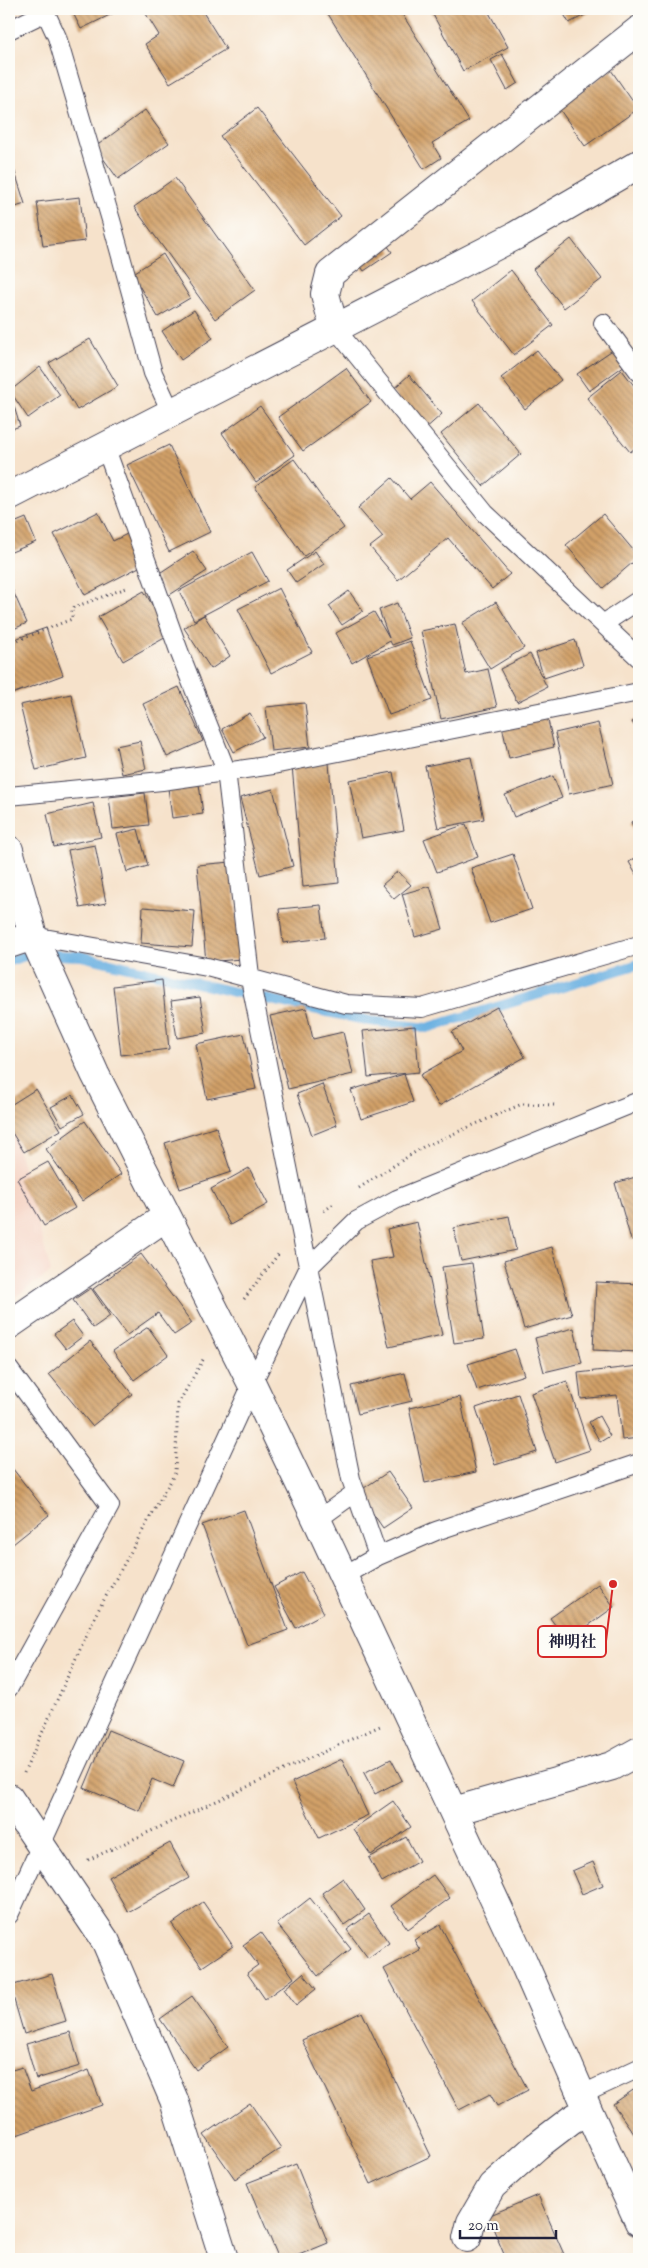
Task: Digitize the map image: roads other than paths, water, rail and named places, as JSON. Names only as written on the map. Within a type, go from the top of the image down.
[{"type":"street","points":[[334,327],[324,294],[330,274],[639,30]]},
{"type":"street","points":[[9,496],[334,327],[515,236],[639,164]]},
{"type":"street","points":[[9,850],[21,940],[95,1074],[252,1384],[454,1811],[639,2222]]},
{"type":"street","points":[[9,1325],[167,1216]]},
{"type":"street","points":[[454,1811],[612,1766],[639,1751]]},
{"type":"street","points":[[9,1798],[40,1847],[106,1942],[174,2100],[224,2259]]},
{"type":"street","points":[[467,2238],[472,2222],[492,2186],[537,2146],[571,2120],[585,2102]]},
{"type":"lane","points":[[9,30],[45,10],[57,37],[111,220],[153,373],[171,412]]},
{"type":"lane","points":[[603,323],[639,372]]},
{"type":"lane","points":[[334,327],[485,513],[639,658]]},
{"type":"lane","points":[[105,446],[179,651],[226,770],[251,982],[259,1024],[356,1492],[378,1556]]},
{"type":"lane","points":[[604,624],[639,600]]},
{"type":"lane","points":[[9,796],[162,781],[226,770],[273,765],[639,692]]},
{"type":"lane","points":[[21,940],[207,967],[251,982],[346,1004],[422,1008],[542,975],[639,944]]},
{"type":"lane","points":[[9,1915],[252,1384],[309,1267],[356,1220],[397,1198],[639,1101]]},
{"type":"lane","points":[[9,1369],[110,1506],[9,1688]]},
{"type":"lane","points":[[343,1576],[378,1556],[436,1532],[639,1463]]},
{"type":"lane","points":[[317,1520],[356,1492]]},
{"type":"lane","points":[[585,2102],[639,2068]]},
{"type":"waterway","points":[[9,961],[31,954],[81,956],[234,992],[370,1021],[427,1028],[639,964]]},
{"type":"place","name":"神明社","points":[[613,1584]]}]
